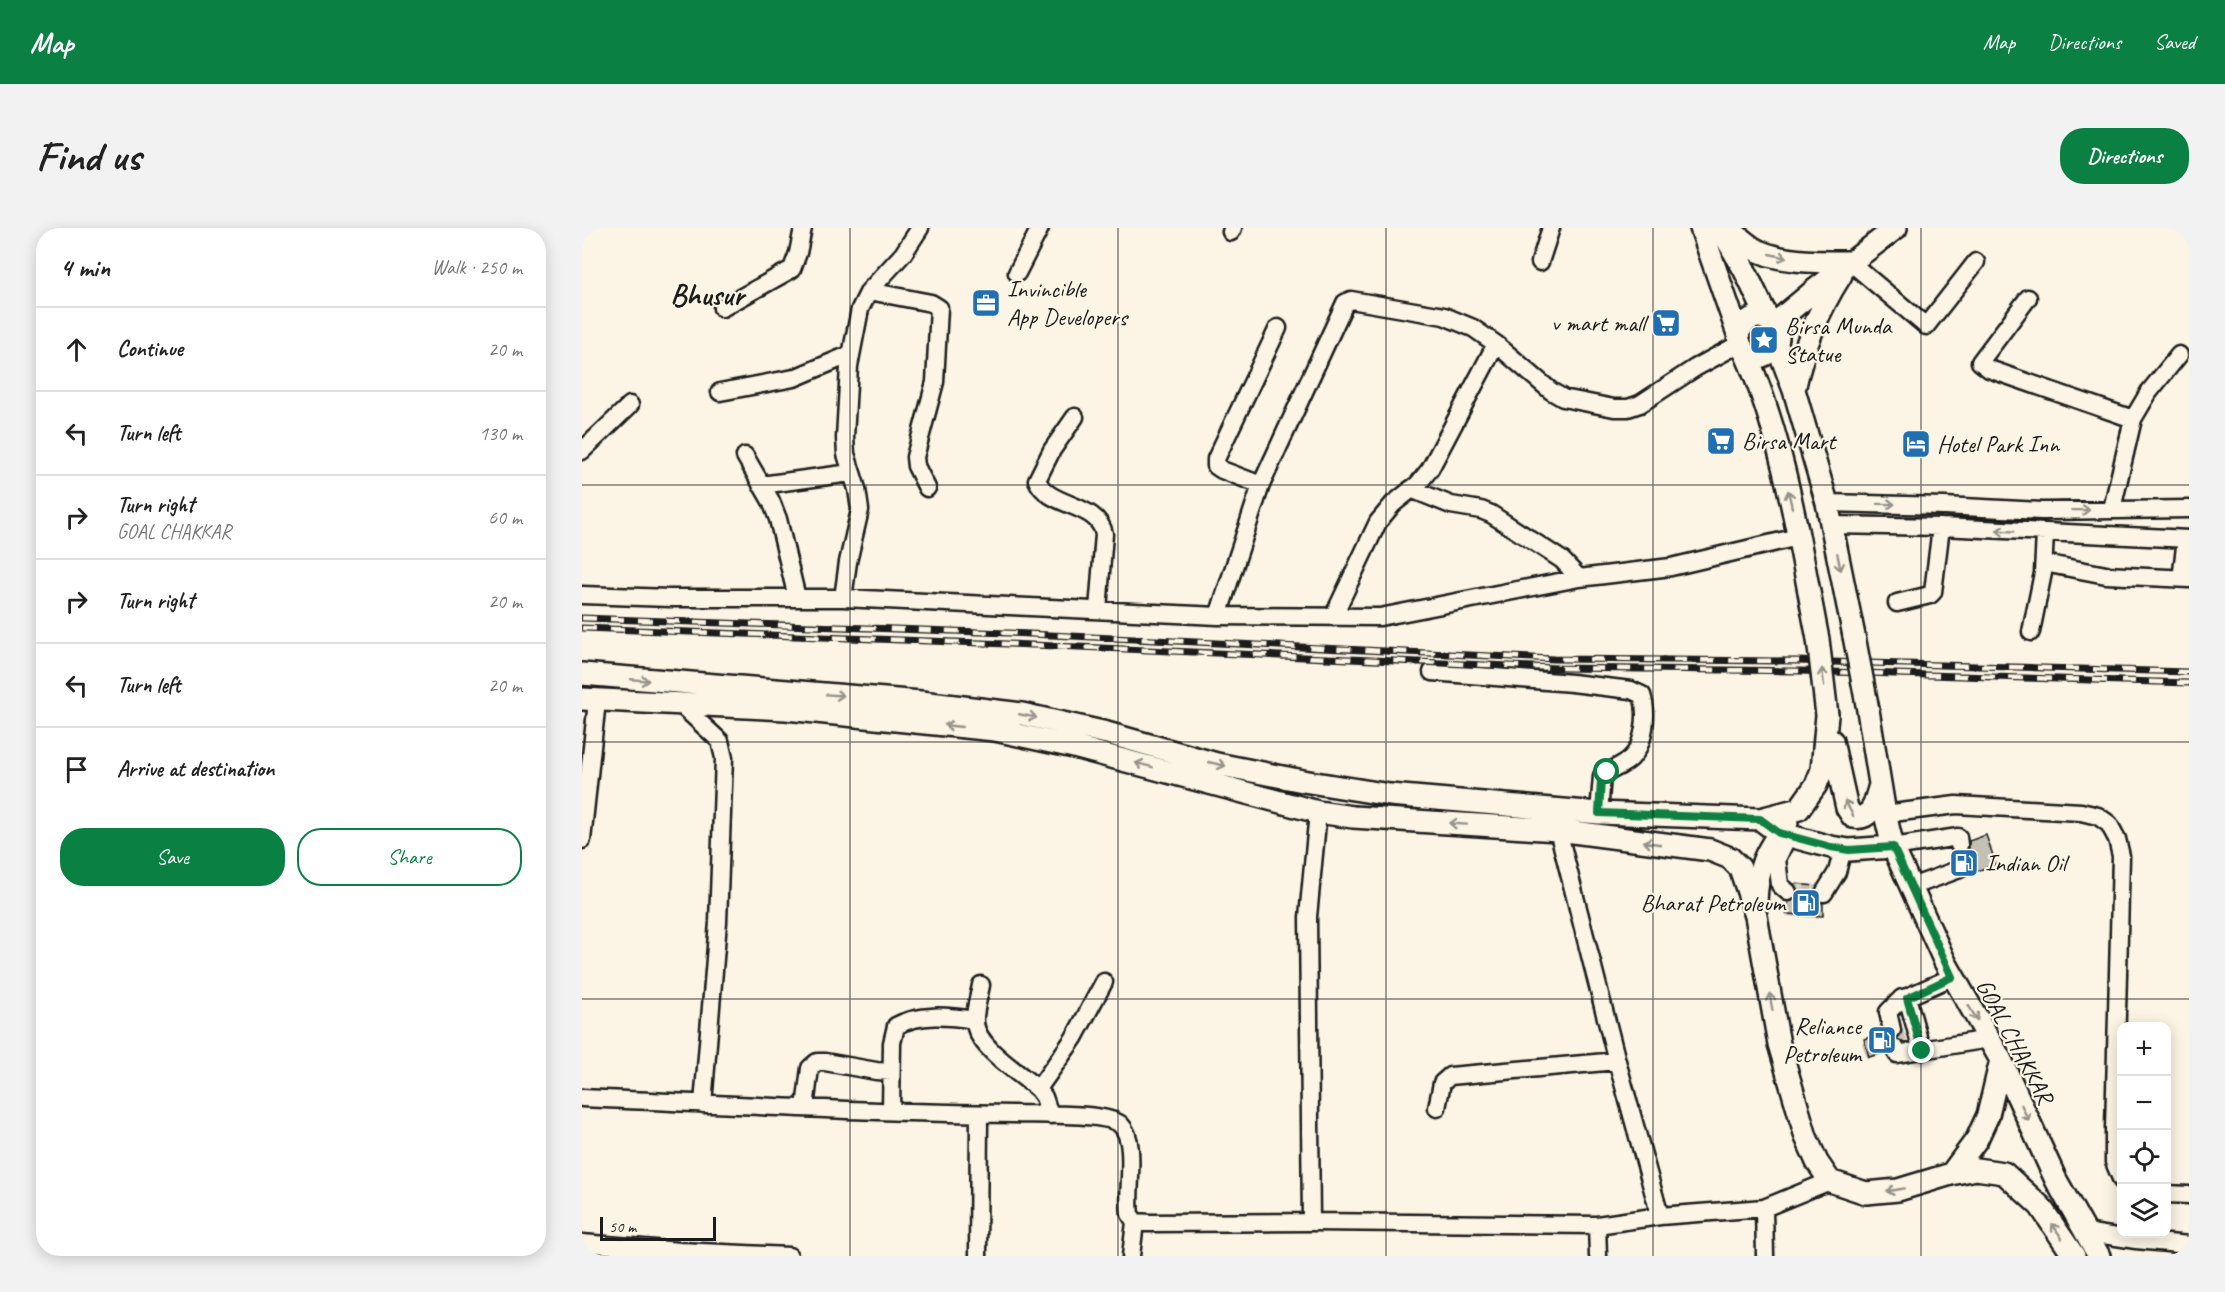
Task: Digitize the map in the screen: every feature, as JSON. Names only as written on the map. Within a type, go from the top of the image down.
[{"type":"main road","points":[[1701,228],[1741,343],[1761,389],[1790,498],[1818,639],[1827,715],[1839,778],[1847,808],[1853,817],[1864,818],[1868,814],[1880,784]]},
{"type":"main road","name":"GOAL CHAKKAR","points":[[1720,228],[1744,269],[1773,330],[1794,390],[1827,503],[1893,847],[1952,977],[2001,1060],[2056,1180],[2098,1256]]},
{"type":"main road","points":[[1728,228],[1755,250],[1779,257],[1818,262],[1850,262]]},
{"type":"main road","points":[[1773,330],[1759,317],[1750,318],[1742,326],[1741,343],[1753,357],[1762,357],[1771,352],[1773,330],[1850,262],[1896,228]]},
{"type":"main road","points":[[1794,390],[1799,363],[1818,313],[1850,262]]},
{"type":"main road","points":[[582,674],[921,702],[1022,714],[1107,733],[1217,764],[1390,795],[1599,813],[1760,819],[1799,809]]},
{"type":"main road","points":[[589,700],[786,709],[995,730],[1096,752],[1318,812],[1353,817],[1558,830],[1710,850],[1730,858],[1740,868],[1756,916],[1779,1044],[1806,1137],[1817,1162],[1830,1181],[1866,1193],[1898,1190],[1951,1174],[1976,1170],[2004,1173],[2040,1206],[2074,1256]]},
{"type":"main road","points":[[1756,916],[1757,876],[1762,861],[1784,835],[1816,785],[1822,770],[1827,715]]},
{"type":"main road","points":[[1760,819],[1784,835],[1843,849],[1893,847]]},
{"type":"main road","points":[[1951,1174],[1977,1139],[1988,1115],[2001,1060]]},
{"type":"street","points":[[722,308],[792,269],[803,228]]},
{"type":"street","points":[[843,598],[848,562],[860,510],[860,501],[846,454],[844,438],[851,354],[860,309],[869,291],[903,254],[920,228]]},
{"type":"street","points":[[1017,273],[1040,228]]},
{"type":"street","points":[[1540,262],[1551,228]]},
{"type":"street","points":[[1850,262],[1926,326],[1976,262]]},
{"type":"street","points":[[869,291],[931,303],[939,308],[935,382],[915,457],[916,466],[927,488]]},
{"type":"street","points":[[2028,298],[1980,362],[1989,369],[2133,419]]},
{"type":"street","points":[[1218,616],[1261,485],[1345,303],[1360,300],[1444,316],[1473,328],[1497,344],[1551,391],[1577,402],[1614,408],[1628,408],[1640,404],[1695,368],[1741,343]]},
{"type":"street","points":[[1261,485],[1222,470],[1216,466],[1216,459],[1278,327]]},
{"type":"street","points":[[1333,617],[1378,522],[1392,504],[1412,489],[1430,469],[1497,344]]},
{"type":"street","points":[[720,392],[794,378],[851,354]]},
{"type":"street","points":[[2112,509],[2133,419],[2149,392],[2179,356]]},
{"type":"street","points":[[582,451],[630,405]]},
{"type":"street","points":[[1075,417],[1052,450],[1037,480],[1041,488],[1049,494],[1098,520],[1102,527],[1104,534],[1098,610]]},
{"type":"street","points":[[745,456],[771,501],[778,519],[797,598]]},
{"type":"street","points":[[761,485],[851,473]]},
{"type":"street","points":[[1412,489],[1451,505],[1491,514],[1563,560],[1579,578]]},
{"type":"street","points":[[1827,503],[2042,511],[2189,509]]},
{"type":"street","points":[[1832,525],[1941,527],[2187,539],[2185,579],[2106,574],[2044,563]]},
{"type":"street","points":[[1897,603],[1930,595],[1933,592],[1941,527]]},
{"type":"street","points":[[2031,632],[2044,563],[2045,533]]},
{"type":"street","points":[[582,581],[588,595],[670,598],[843,598],[1218,616],[1380,617],[1406,614],[1483,595],[1579,578],[1671,567],[1798,537]]},
{"type":"street","points":[[1432,672],[1572,683],[1631,690],[1642,695],[1645,711],[1643,731],[1632,758],[1602,776],[1599,813]]},
{"type":"street","points":[[582,840],[589,700]]},
{"type":"street","points":[[680,704],[720,741],[724,758],[718,922],[704,1104]]},
{"type":"street","points":[[1885,814],[1956,805],[2053,809],[2098,816],[2109,824],[2117,839],[2121,856],[2114,1130],[2114,1162],[2117,1170]]},
{"type":"street","points":[[1311,1222],[1308,917],[1318,812]]},
{"type":"street","points":[[1558,830],[1617,1061],[1660,1215]]},
{"type":"street","points":[[1784,835],[1777,859],[1780,885],[1788,892]]},
{"type":"street","points":[[1893,847],[1958,837],[1959,845]]},
{"type":"street","points":[[1824,893],[1837,872],[1843,849]]},
{"type":"street","points":[[1911,887],[1960,869]]},
{"type":"street","points":[[1892,1030],[1888,1012],[1902,998],[1907,998],[1952,977]]},
{"type":"street","points":[[1038,1089],[1074,1038],[1104,982]]},
{"type":"street","points":[[981,985],[974,1020],[976,1030],[982,1041],[1038,1089],[1044,1097],[1050,1115]]},
{"type":"street","points":[[1907,998],[1922,1051]]},
{"type":"street","points":[[891,1111],[893,1034],[898,1024],[940,1016],[974,1020]]},
{"type":"street","points":[[1896,1049],[1897,1054],[1989,1039]]},
{"type":"street","points":[[1437,1108],[1442,1083],[1450,1076],[1617,1061]]},
{"type":"street","points":[[805,1108],[810,1068],[817,1062],[891,1072]]},
{"type":"street","points":[[582,1098],[1111,1119],[1123,1126],[1129,1141],[1129,1208],[1135,1222],[1131,1256]]},
{"type":"street","points":[[978,1256],[979,1115]]},
{"type":"street","points":[[1135,1222],[1597,1225],[1660,1215],[1764,1209],[1830,1181]]},
{"type":"street","points":[[2171,1194],[2189,1195]]},
{"type":"street","points":[[1764,1209],[1765,1256]]},
{"type":"street","points":[[1597,1225],[1598,1256]]},
{"type":"street","points":[[2084,1232],[2189,1245]]},
{"type":"street","points":[[582,1243],[680,1251],[789,1256]]},
{"type":"building","points":[[1986,835],[1996,864],[1969,874],[1970,866],[1967,861],[1956,859],[1955,854],[1965,854],[1969,849],[1969,841]]},
{"type":"building","points":[[1795,884],[1816,886],[1814,893],[1818,902],[1823,903],[1823,916],[1787,914],[1788,902],[1798,895]]},
{"type":"building","points":[[1882,1033],[1891,1040],[1886,1045],[1886,1052],[1869,1057],[1864,1039]]},
{"type":"tunnel","points":[[1959,845],[1960,869]]},
{"type":"tunnel","points":[[1788,892],[1824,893]]},
{"type":"railway","points":[[582,618],[1008,633],[1554,659],[1796,661],[2189,672]]},
{"type":"railway","points":[[582,628],[1557,668],[1799,671],[2189,683]]},
{"type":"place","name":"Invincible App Developers","points":[[986,303]]},
{"type":"place","name":"v mart mall","points":[[1666,323]]},
{"type":"place","name":"Birsa Munda Statue","points":[[1764,340]]},
{"type":"place","name":"Birsa Mart","points":[[1721,441]]},
{"type":"place","name":"Hotel Park Inn","points":[[1916,444]]},
{"type":"place","name":"Indian Oil","points":[[1964,863]]},
{"type":"place","name":"Bharat Petroleum","points":[[1806,903]]},
{"type":"place","name":"Reliance Petroleum","points":[[1882,1040]]},
{"type":"district","name":"Bhusur","points":[[707,295]]},
{"type":"route","points":[[1607,772],[1601,780],[1599,813],[1760,819],[1779,833],[1831,847],[1849,850],[1893,847],[1952,977],[1907,998],[1922,1051]]}]
